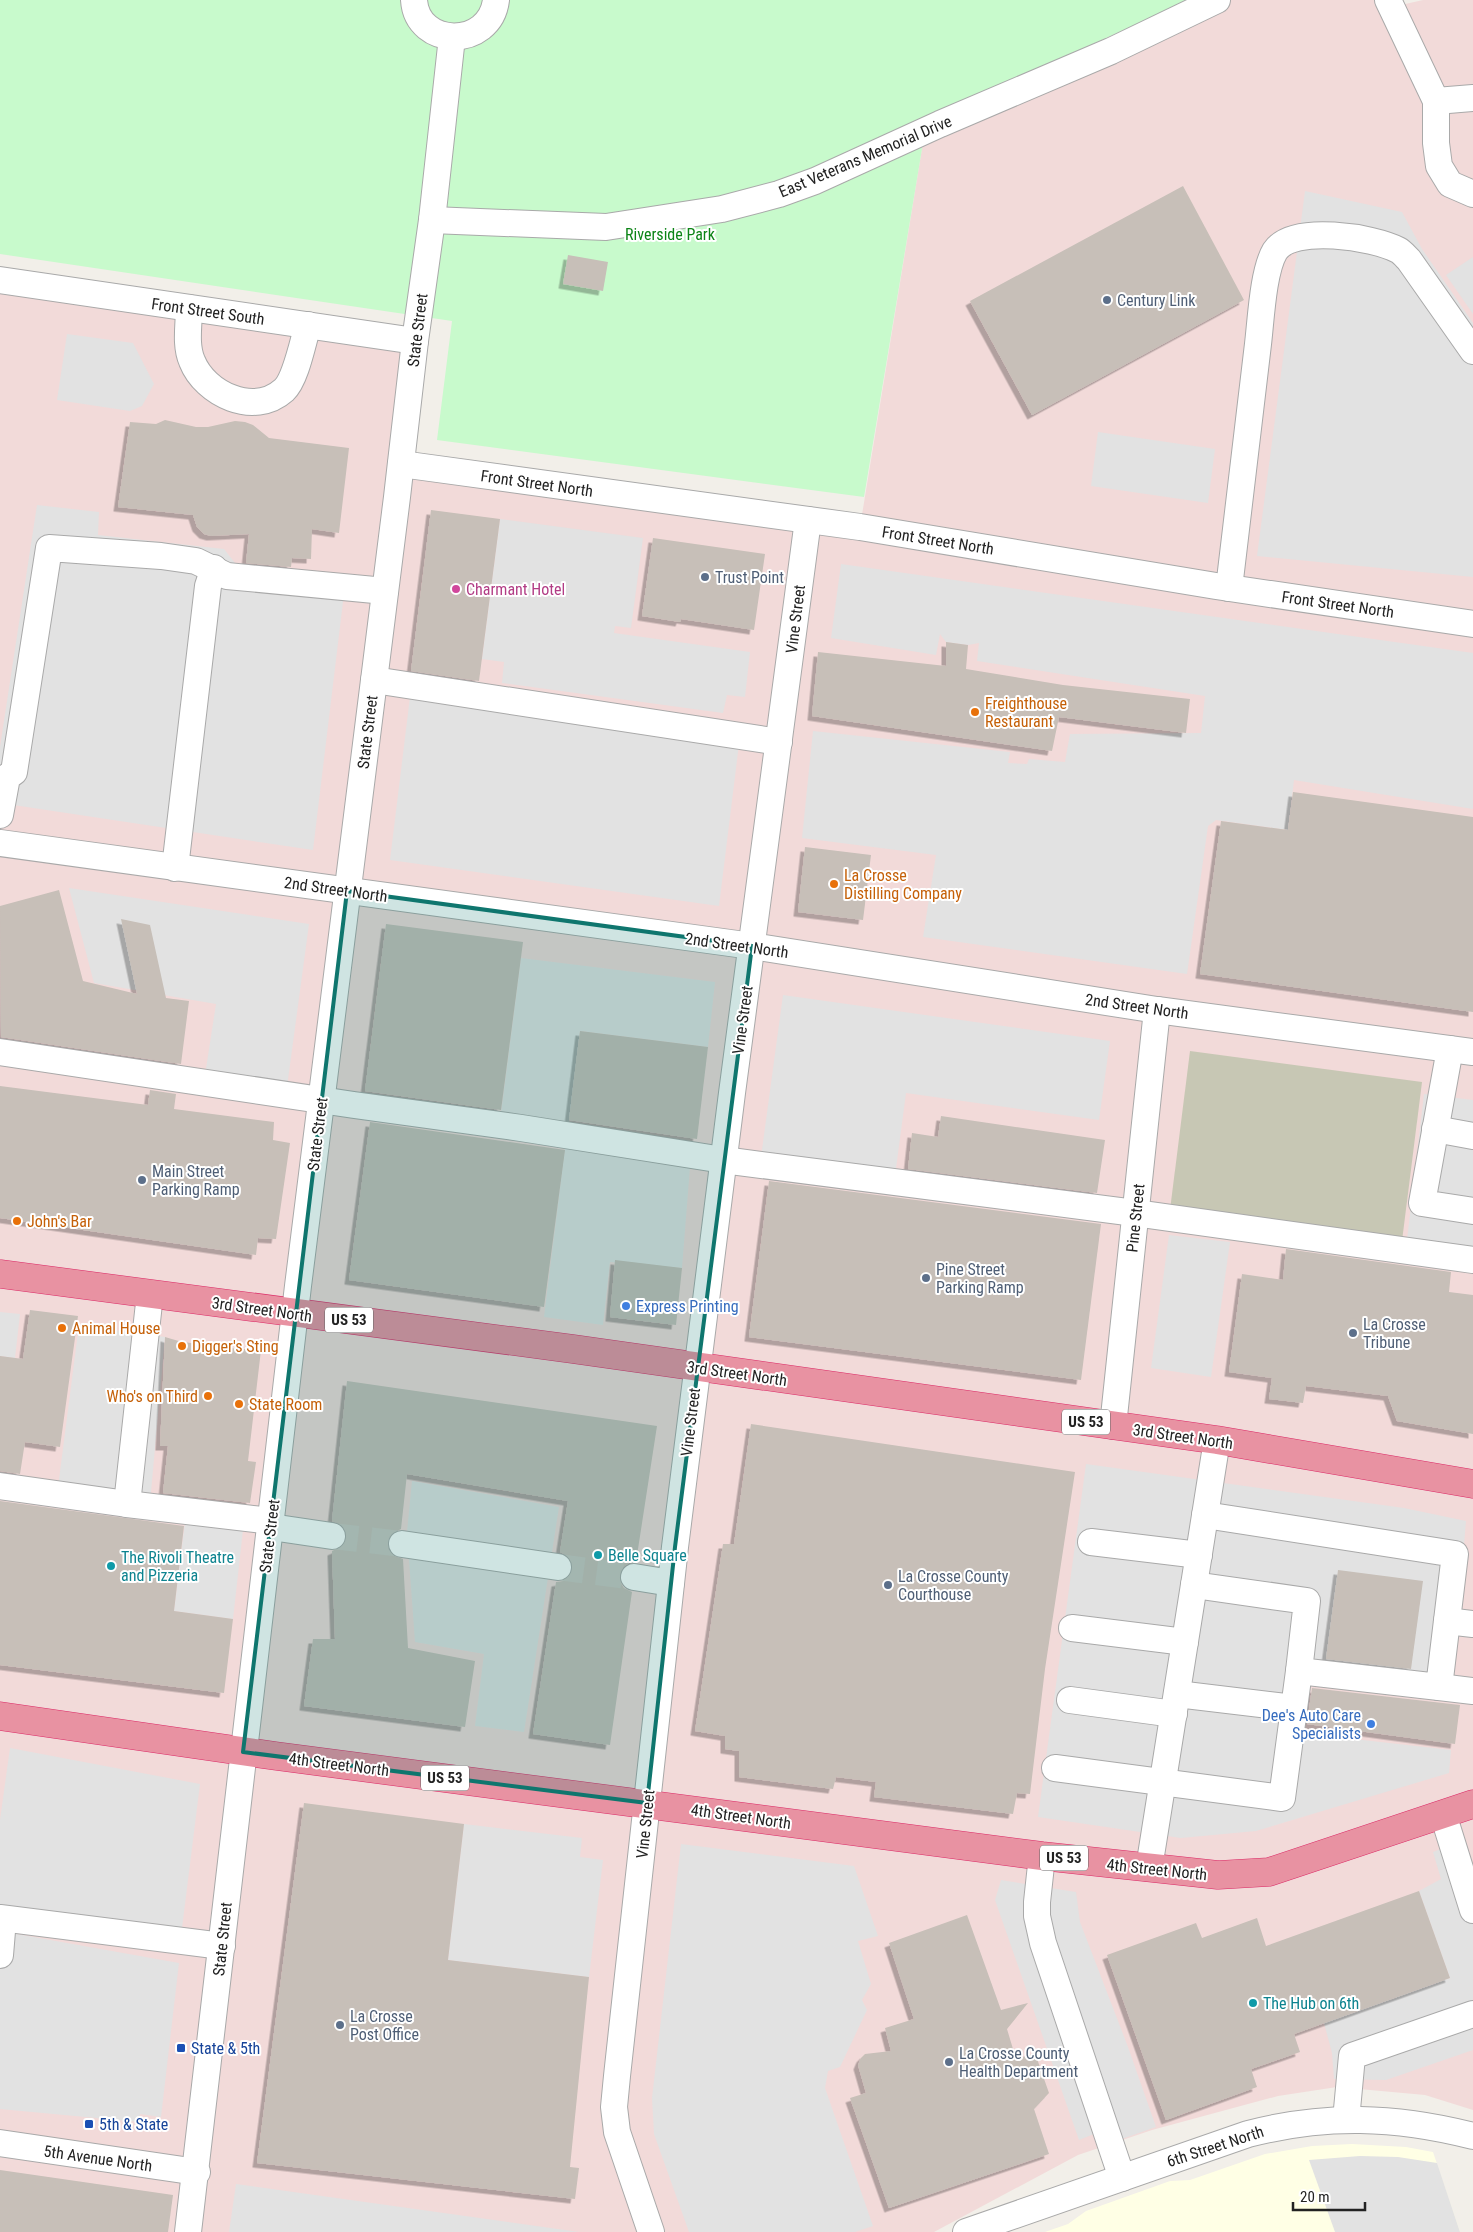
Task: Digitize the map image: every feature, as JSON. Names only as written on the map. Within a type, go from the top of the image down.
[{"type":"highway","name":"3rd Street North","points":[[0,1274],[573,1348],[697,1368],[1217,1440],[1473,1484]]},
{"type":"highway","name":"4th Street North","points":[[0,1716],[243,1752],[647,1803],[1042,1856],[1218,1875],[1269,1872],[1473,1804]]},
{"type":"street","points":[[414,0],[419,16],[428,27],[439,34],[452,37],[466,36],[479,30],[489,20],[496,0]]},
{"type":"street","name":"East Veterans Memorial Drive","points":[[432,220],[606,226],[722,209],[779,194],[815,181],[940,124],[1111,51],[1217,0]]},
{"type":"street","points":[[1388,0],[1436,101],[1436,144],[1439,166],[1450,184],[1473,194]]},
{"type":"street","name":"State Street","points":[[188,2232],[197,2172],[243,1752],[295,1313],[415,341],[432,220],[452,37]]},
{"type":"street","points":[[1436,101],[1473,98]]},
{"type":"street","points":[[1229,588],[1268,266],[1276,249],[1295,238],[1307,235],[1344,236],[1398,250],[1409,260],[1473,351]]},
{"type":"street","name":"Front Street South","points":[[0,280],[415,341]]},
{"type":"street","points":[[189,308],[188,348],[199,375],[212,389],[229,398],[247,401],[267,399],[284,390],[291,379],[308,325]]},
{"type":"street","name":"Front Street North","points":[[401,464],[808,520],[1229,588],[1473,624]]},
{"type":"street","name":"Vine Street","points":[[650,2232],[617,2132],[614,2107],[671,1583],[697,1368],[808,520]]},
{"type":"street","points":[[0,815],[7,777],[14,772],[49,548],[161,556],[196,561],[214,568],[227,576],[385,591]]},
{"type":"street","points":[[175,868],[208,586],[214,568]]},
{"type":"street","points":[[374,680],[779,742]]},
{"type":"street","name":"2nd Street North","points":[[0,843],[752,946],[1157,1010],[1462,1051]]},
{"type":"street","name":"Pine Street","points":[[1113,1426],[1157,1010]]},
{"type":"street","points":[[1462,1051],[1435,1129],[1422,1202],[1473,1211]]},
{"type":"street","points":[[0,1052],[520,1128],[723,1160],[1135,1213],[1473,1260]]},
{"type":"street","points":[[1435,1129],[1473,1136]]},
{"type":"street","points":[[127,1504],[150,1294]]},
{"type":"street","points":[[1150,1868],[1217,1440]]},
{"type":"street","points":[[0,1486],[271,1524],[332,1536]]},
{"type":"street","points":[[1205,1514],[1455,1554],[1438,1687]]},
{"type":"street","points":[[1091,1542],[1199,1555]]},
{"type":"street","points":[[402,1544],[558,1566]]},
{"type":"street","points":[[634,1577],[671,1583]]},
{"type":"street","points":[[1055,1768],[1282,1798],[1308,1601],[1194,1585]]},
{"type":"street","points":[[1446,1621],[1473,1624]]},
{"type":"street","points":[[1072,1628],[1185,1642]]},
{"type":"street","points":[[1299,1671],[1473,1690]]},
{"type":"street","points":[[1070,1700],[1294,1708]]},
{"type":"street","points":[[1443,1814],[1473,1910]]},
{"type":"street","points":[[1042,1856],[1037,1916],[1043,1943],[1122,2178]]},
{"type":"street","points":[[0,1955],[2,1918],[222,1946]]},
{"type":"street","points":[[1346,2120],[1352,2056],[1473,2014]]},
{"type":"street","name":"6th Street North","points":[[966,2232],[1248,2134],[1303,2122],[1346,2120],[1393,2121],[1473,2136]]},
{"type":"street","name":"5th Avenue North","points":[[0,2143],[197,2172]]},
{"type":"highlighted area","points":[[347,891],[752,946],[675,1547],[647,1803],[243,1752]]},
{"type":"shaded area","points":[[1217,0],[1388,0],[1392,7],[1423,0],[1473,0],[1473,2110],[1425,2095],[1337,2087],[1278,2096],[1152,2130],[1078,2155],[934,2232],[0,2232],[0,280],[415,341],[401,464],[860,527],[927,118]]},
{"type":"shaded area","points":[[1305,191],[1402,212],[1422,249],[1473,323],[1473,577],[1257,556]]},
{"type":"shaded area","points":[[1473,257],[1473,314],[1446,275]]},
{"type":"shaded area","points":[[67,334],[133,343],[154,384],[142,406],[130,411],[57,400]]},
{"type":"shaded area","points":[[1098,432],[1215,449],[1208,503],[1091,486]]},
{"type":"shaded area","points":[[37,505],[99,512],[98,535],[224,549],[239,568],[346,577],[313,850],[0,803],[0,747]]},
{"type":"shaded area","points":[[500,519],[643,538],[631,628],[615,626],[614,633],[750,652],[745,697],[727,695],[723,713],[502,683],[504,662],[482,659]]},
{"type":"shaded area","points":[[841,564],[1473,653],[1473,809],[1294,780],[1288,830],[1216,820],[1208,826],[1187,974],[923,937],[936,855],[802,838],[813,731],[1010,752],[1008,763],[1027,764],[1029,759],[1065,762],[1070,734],[1201,733],[1205,696],[977,661],[979,643],[968,645],[946,642],[940,634],[936,655],[831,638]]},
{"type":"shaded area","points":[[410,697],[739,744],[719,906],[390,860]]},
{"type":"shaded area","points":[[69,888],[309,924],[287,1087],[205,1075],[216,1004],[94,983]]},
{"type":"shaded area","points":[[521,958],[715,982],[708,1047],[580,1031],[569,1123],[501,1113]]},
{"type":"shaded area","points":[[783,995],[1110,1041],[1099,1120],[906,1093],[895,1176],[761,1157]]},
{"type":"shaded area","points":[[1190,1051],[1422,1082],[1402,1241],[1170,1210]]},
{"type":"shaded area","points":[[1424,1094],[1473,1100],[1473,1252],[1407,1240]]},
{"type":"shaded area","points":[[565,1148],[690,1167],[682,1268],[610,1262],[603,1325],[544,1317]]},
{"type":"shaded area","points":[[1169,1235],[1230,1242],[1211,1377],[1151,1368]]},
{"type":"shaded area","points":[[0,1312],[20,1314],[15,1358],[0,1356]]},
{"type":"shaded area","points":[[79,1325],[165,1337],[150,1503],[58,1487]]},
{"type":"shaded area","points":[[1086,1464],[1404,1508],[1466,1521],[1452,1691],[1306,1671],[1301,1733],[1451,1750],[1449,1773],[1256,1831],[1181,1838],[1038,1817]]},
{"type":"shaded area","points":[[412,1481],[559,1507],[524,1732],[475,1726],[484,1654],[415,1642],[407,1532]]},
{"type":"shaded area","points":[[185,1522],[243,1530],[233,1619],[174,1611]]},
{"type":"shaded area","points":[[10,1748],[200,1784],[181,1936],[0,1912],[0,1820]]},
{"type":"shaded area","points":[[464,1824],[582,1838],[580,1857],[603,1860],[589,1977],[448,1960]]},
{"type":"shaded area","points":[[1456,1843],[1463,1860],[1473,1863],[1473,2050],[1386,2080],[1334,2079],[1332,2053],[1324,2023],[1450,1978],[1419,1891],[1441,1879],[1433,1852]]},
{"type":"shaded area","points":[[681,1844],[854,1866],[878,1936],[858,1941],[871,1984],[862,2000],[867,2010],[840,2067],[828,2071],[825,2088],[873,2226],[855,2232],[689,2232],[654,2134],[652,2098]]},
{"type":"shaded area","points":[[1001,1880],[1076,1892],[1080,1922],[1128,2047],[1156,2127],[1099,2147],[1094,2134],[1079,2140],[995,1900]]},
{"type":"shaded area","points":[[0,1931],[179,1963],[161,2117],[140,2114],[139,2122],[0,2109]]},
{"type":"shaded area","points":[[1352,2144],[1406,2147],[1433,2152],[1460,2232],[1045,2232],[1068,2224],[1086,2211],[1170,2181],[1190,2180],[1265,2154],[1312,2146]]},
{"type":"shaded area","points":[[1360,2156],[1398,2157],[1437,2163],[1460,2232],[1335,2232],[1309,2160]]},
{"type":"shaded area","points":[[236,2184],[579,2232],[229,2232]]},
{"type":"green space","name":"Riverside Park","points":[[0,0],[1190,0],[927,119],[864,497],[437,440],[452,321],[0,254]]},
{"type":"building","name":"Century Link","points":[[1183,186],[1244,300],[1032,415],[970,301]]},
{"type":"building","points":[[568,255],[608,262],[603,291],[563,284]]},
{"type":"building","points":[[165,420],[196,427],[208,427],[235,421],[245,422],[253,425],[269,438],[349,448],[339,533],[312,529],[311,559],[292,558],[291,567],[246,563],[249,534],[211,536],[204,534],[197,527],[193,515],[118,507],[130,422],[156,424]]},
{"type":"building","name":"Charmant Hotel","points":[[431,510],[500,519],[479,681],[411,671]]},
{"type":"building","points":[[653,538],[765,554],[754,630],[681,619],[680,622],[642,616]]},
{"type":"building","points":[[946,642],[968,645],[966,669],[1063,685],[1190,699],[1186,733],[1059,717],[1052,751],[812,716],[818,652],[946,666]]},
{"type":"building","points":[[1293,792],[1473,817],[1473,1012],[1200,974],[1221,821],[1288,830]]},
{"type":"building","name":"La Crosse Distilling Company","points":[[805,847],[871,855],[863,920],[798,912]]},
{"type":"building","points":[[59,890],[83,981],[137,994],[121,919],[150,925],[166,998],[189,1001],[181,1064],[1,1037],[0,906]]},
{"type":"building","points":[[386,924],[523,942],[501,1110],[365,1091]]},
{"type":"building","points":[[580,1031],[708,1047],[697,1139],[569,1120]]},
{"type":"building","name":"Main Street Parking Ramp","points":[[0,1086],[148,1105],[150,1090],[176,1094],[174,1109],[274,1122],[273,1140],[290,1143],[276,1239],[258,1238],[256,1255],[0,1218]]},
{"type":"building","points":[[941,1116],[1105,1140],[1097,1193],[908,1169],[912,1133],[938,1137]]},
{"type":"building","points":[[370,1122],[565,1150],[544,1307],[349,1280]]},
{"type":"building","name":"Pine Street Parking Ramp","points":[[769,1181],[1101,1224],[1081,1380],[749,1337]]},
{"type":"building","name":"La Crosse Tribune","points":[[1286,1249],[1451,1272],[1449,1292],[1473,1295],[1473,1434],[1397,1421],[1388,1396],[1306,1386],[1303,1403],[1269,1399],[1272,1378],[1229,1372],[1242,1274],[1283,1280]]},
{"type":"building","points":[[615,1260],[682,1268],[676,1325],[610,1317]]},
{"type":"building","points":[[30,1310],[78,1316],[60,1447],[25,1442],[20,1474],[0,1471],[0,1356],[23,1359]]},
{"type":"building","points":[[165,1337],[182,1342],[261,1350],[248,1461],[256,1462],[250,1503],[163,1493],[168,1446],[160,1446]]},
{"type":"building","name":"Belle Square","points":[[347,1381],[657,1426],[636,1562],[629,1563],[623,1567],[619,1575],[620,1582],[624,1588],[632,1592],[610,1745],[533,1734],[556,1582],[563,1581],[569,1577],[573,1569],[572,1561],[568,1556],[560,1552],[568,1501],[407,1474],[401,1529],[391,1534],[387,1542],[388,1550],[392,1555],[403,1559],[408,1648],[475,1661],[465,1727],[304,1706],[313,1639],[335,1639],[332,1551],[343,1546],[347,1538],[346,1530],[342,1525],[332,1521]]},
{"type":"building","name":"La Crosse County Courthouse","points":[[751,1424],[1075,1472],[1045,1669],[1030,1794],[1017,1793],[1013,1814],[874,1797],[876,1782],[836,1777],[833,1789],[739,1777],[739,1751],[725,1749],[725,1736],[695,1731],[723,1544],[734,1544]]},
{"type":"building","name":"The Rivoli Theatre and Pizzeria","points":[[0,1501],[184,1526],[174,1611],[233,1619],[224,1693],[0,1665]]},
{"type":"building","points":[[1338,1570],[1423,1581],[1411,1669],[1326,1659]]},
{"type":"building","points":[[1312,1688],[1460,1705],[1455,1744],[1307,1724]]},
{"type":"building","points":[[304,1803],[464,1824],[448,1960],[589,1977],[570,2167],[579,2168],[575,2199],[257,2163]]},
{"type":"building","name":"The Hub on 6th","points":[[1419,1891],[1450,1978],[1294,2034],[1300,2052],[1251,2069],[1257,2087],[1166,2120],[1107,1955],[1196,1923],[1202,1938],[1257,1918],[1266,1946]]},
{"type":"building","name":"La Crosse County Health Department","points":[[967,1915],[1001,2010],[1028,2003],[1007,2029],[1016,2059],[1035,2053],[1049,2093],[1034,2109],[1049,2154],[889,2208],[850,2098],[866,2093],[858,2065],[861,2058],[865,2054],[891,2051],[885,2028],[914,2019],[889,1943]]},
{"type":"building","points":[[0,2170],[173,2195],[168,2232],[0,2232]]},
{"type":"tunnel","points":[[332,1536],[402,1544]]},
{"type":"tunnel","points":[[558,1567],[634,1577]]},
{"type":"place","name":"Century Link","points":[[1107,300]]},
{"type":"place","name":"Trust Point","points":[[705,577]]},
{"type":"place","name":"Charmant Hotel","points":[[456,589]]},
{"type":"place","name":"Freighthouse Restaurant","points":[[975,712]]},
{"type":"place","name":"La Crosse Distilling Company","points":[[834,884]]},
{"type":"place","name":"Main Street Parking Ramp","points":[[142,1180]]},
{"type":"place","name":"John's Bar","points":[[17,1221]]},
{"type":"place","name":"Pine Street Parking Ramp","points":[[926,1278]]},
{"type":"place","name":"Express Printing","points":[[626,1306]]},
{"type":"place","name":"Animal House","points":[[62,1328]]},
{"type":"place","name":"La Crosse Tribune","points":[[1353,1333]]},
{"type":"place","name":"Digger's Sting","points":[[182,1346]]},
{"type":"place","name":"Who's on Third","points":[[208,1396]]},
{"type":"place","name":"State Room","points":[[239,1404]]},
{"type":"place","name":"Belle Square","points":[[598,1555]]},
{"type":"place","name":"The Rivoli Theatre and Pizzeria","points":[[111,1566]]},
{"type":"place","name":"La Crosse County Courthouse","points":[[888,1585]]},
{"type":"place","name":"Dee's Auto Care Specialists","points":[[1371,1724]]},
{"type":"place","name":"The Hub on 6th","points":[[1253,2003]]},
{"type":"place","name":"La Crosse Post Office","points":[[340,2025]]},
{"type":"place","name":"State & 5th","points":[[181,2048]]},
{"type":"place","name":"La Crosse County Health Department","points":[[949,2062]]},
{"type":"place","name":"5th & State","points":[[89,2124]]}]
